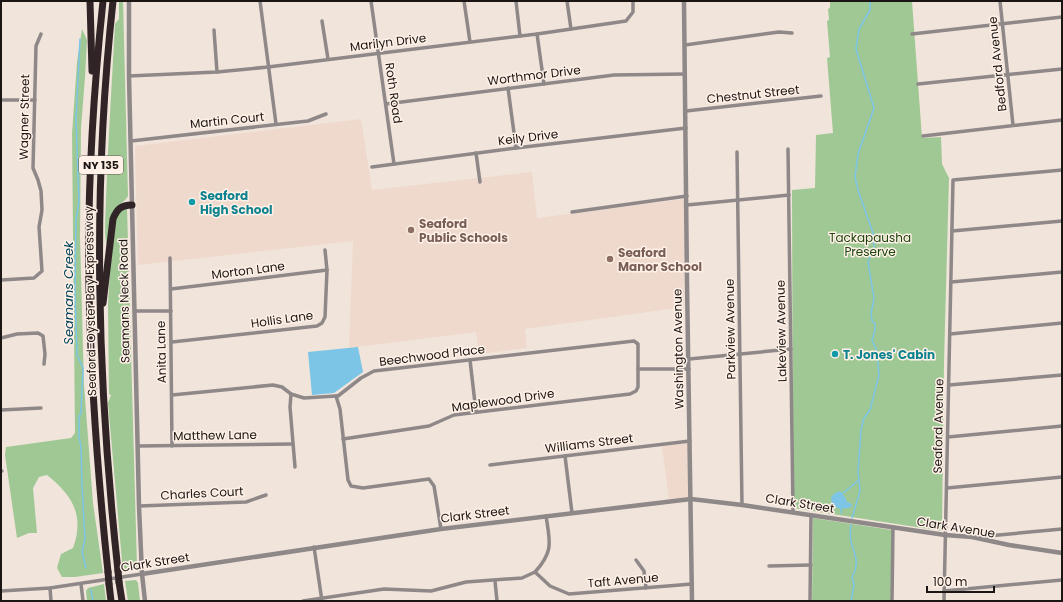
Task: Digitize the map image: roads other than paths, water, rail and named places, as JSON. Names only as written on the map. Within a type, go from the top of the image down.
[{"type":"highway","points":[[90,1],[93,126]]},
{"type":"highway","name":"Seaford-Oyster Bay Expressway","points":[[103,1],[93,126],[89,246],[90,336],[95,437],[111,601]]},
{"type":"highway","name":"Seaford-Oyster Bay Expressway","points":[[113,1],[101,166],[99,246],[100,329],[105,437],[122,601]]},
{"type":"highway","points":[[100,329],[113,219],[120,207],[132,205]]},
{"type":"street","name":"Seamans Neck Road","points":[[128,1],[139,506],[142,574],[145,601]]},
{"type":"street","points":[[260,1],[276,124]]},
{"type":"street","name":"Roth Road","points":[[371,1],[394,164]]},
{"type":"street","points":[[464,1],[470,42]]},
{"type":"street","points":[[516,1],[520,36]]},
{"type":"street","points":[[567,1],[571,29]]},
{"type":"street","name":"Marilyn Drive","points":[[129,76],[217,72],[268,67],[537,34],[626,21],[633,12],[633,1]]},
{"type":"street","name":"Washington Avenue","points":[[684,1],[692,601]]},
{"type":"street","name":"Bedford Avenue","points":[[1000,1],[1013,125]]},
{"type":"street","points":[[912,34],[1062,17]]},
{"type":"street","points":[[322,20],[328,59]]},
{"type":"street","points":[[214,30],[217,72]]},
{"type":"street","points":[[685,45],[779,32],[792,33]]},
{"type":"street","name":"Wagner Street","points":[[1,280],[34,278],[42,271],[39,227],[42,210],[41,191],[33,168],[36,46],[41,34]]},
{"type":"street","points":[[537,34],[544,84]]},
{"type":"street","points":[[918,84],[1062,69]]},
{"type":"street","name":"Worthmor Drive","points":[[386,104],[614,75],[685,74]]},
{"type":"street","points":[[508,88],[516,148]]},
{"type":"street","name":"Chestnut Street","points":[[686,111],[822,96]]},
{"type":"street","points":[[1,100],[34,100]]},
{"type":"street","name":"Martin Court","points":[[131,140],[308,121],[326,114]]},
{"type":"street","points":[[923,136],[1062,120]]},
{"type":"street","name":"Keily Drive","points":[[372,166],[686,128]]},
{"type":"street","name":"Lakeview Avenue","points":[[788,149],[793,512]]},
{"type":"street","name":"Parkview Avenue","points":[[737,152],[742,505]]},
{"type":"street","points":[[476,153],[480,182]]},
{"type":"street","name":"Seaford Avenue","points":[[944,601],[953,180],[1062,170]]},
{"type":"street","points":[[687,205],[789,195]]},
{"type":"street","points":[[572,212],[687,196]]},
{"type":"street","points":[[952,231],[1062,221]]},
{"type":"street","name":"Hollis Lane","points":[[172,342],[317,326],[325,317],[327,270],[325,250]]},
{"type":"street","name":"Anita Lane","points":[[170,258],[172,446]]},
{"type":"street","name":"Morton Lane","points":[[171,289],[327,270]]},
{"type":"street","points":[[951,282],[1062,272]]},
{"type":"street","points":[[135,311],[171,311]]},
{"type":"street","points":[[950,334],[1062,323]]},
{"type":"street","points":[[1,338],[17,334],[38,333],[43,336],[46,354],[44,364]]},
{"type":"street","name":"Beechwood Place","points":[[336,396],[361,378],[374,372],[634,341],[638,344],[638,369]]},
{"type":"street","points":[[689,359],[791,349]]},
{"type":"street","points":[[470,360],[476,412]]},
{"type":"street","points":[[638,369],[689,369]]},
{"type":"street","name":"Maplewood Drive","points":[[343,439],[429,426],[454,415],[630,394],[636,391],[638,385],[638,369]]},
{"type":"street","points":[[949,385],[1062,375]]},
{"type":"street","points":[[172,395],[273,385],[282,387],[291,394],[304,398],[336,396],[340,409],[348,480],[351,486],[363,488],[429,479],[434,486],[441,529]]},
{"type":"street","points":[[291,394],[290,407],[295,466]]},
{"type":"street","points":[[1,410],[42,408]]},
{"type":"street","points":[[948,437],[1062,426]]},
{"type":"street","name":"Williams Street","points":[[490,464],[690,442]]},
{"type":"street","name":"Matthew Lane","points":[[138,446],[293,444]]},
{"type":"street","points":[[565,456],[572,513]]},
{"type":"street","points":[[947,488],[1062,477]]},
{"type":"street","name":"Charles Court","points":[[139,506],[246,502],[266,495]]},
{"type":"street","name":"Clark Street","points":[[1,591],[50,588],[81,584],[314,547],[441,529],[691,498],[847,520]]},
{"type":"street","points":[[810,601],[811,515]]},
{"type":"street","points":[[303,601],[322,600],[384,589],[431,591],[466,582],[522,578],[535,572],[543,563],[548,554],[550,539],[546,516]]},
{"type":"street","name":"Clark Avenue","points":[[847,520],[945,535],[972,537],[1008,545],[1062,553]]},
{"type":"street","points":[[892,601],[893,527]]},
{"type":"street","points":[[972,537],[1062,529]]},
{"type":"street","points":[[314,547],[322,600]]},
{"type":"street","points":[[636,560],[644,571],[646,588]]},
{"type":"street","points":[[769,566],[810,565]]},
{"type":"street","name":"Taft Avenue","points":[[535,572],[550,586],[569,594],[692,584]]},
{"type":"street","points":[[495,580],[497,601]]},
{"type":"street","points":[[944,591],[1062,580]]},
{"type":"street","points":[[81,584],[83,601]]},
{"type":"street","points":[[50,588],[51,601]]},
{"type":"water","points":[[358,347],[363,372],[334,393],[312,395],[308,352]]},
{"type":"water","points":[[840,491],[847,502],[852,504],[851,507],[841,509],[832,505],[831,497]]},
{"type":"waterway","points":[[852,518],[860,491],[858,471],[861,430],[864,418],[870,410],[879,375],[877,351],[872,340],[875,330],[875,324],[872,321],[871,313],[874,299],[868,262],[874,247],[874,236],[855,177],[858,154],[874,108],[856,49],[859,29],[870,10],[870,1]]},
{"type":"waterway","name":"Seamans Creek","points":[[80,39],[76,120],[79,202],[76,220],[75,292],[77,355],[83,368],[79,437],[81,447],[85,539],[82,552],[86,568]]},
{"type":"waterway","points":[[842,494],[859,480]]},
{"type":"waterway","points":[[830,512],[832,504]]},
{"type":"waterway","points":[[841,507],[841,513]]},
{"type":"waterway","points":[[851,525],[851,542],[856,563],[852,577],[854,584],[851,601]]},
{"type":"waterway","name":"Seamans Creek","points":[[91,590],[93,601]]},
{"type":"place","name":"Seaford High School","points":[[192,202]]},
{"type":"place","name":"Seaford Public Schools","points":[[411,230]]},
{"type":"place","name":"Seaford Manor School","points":[[610,259]]},
{"type":"place","name":"T. Jones' Cabin","points":[[835,354]]},
{"type":"park label","name":"Tackapausha Preserve","points":[[870,244]]}]
